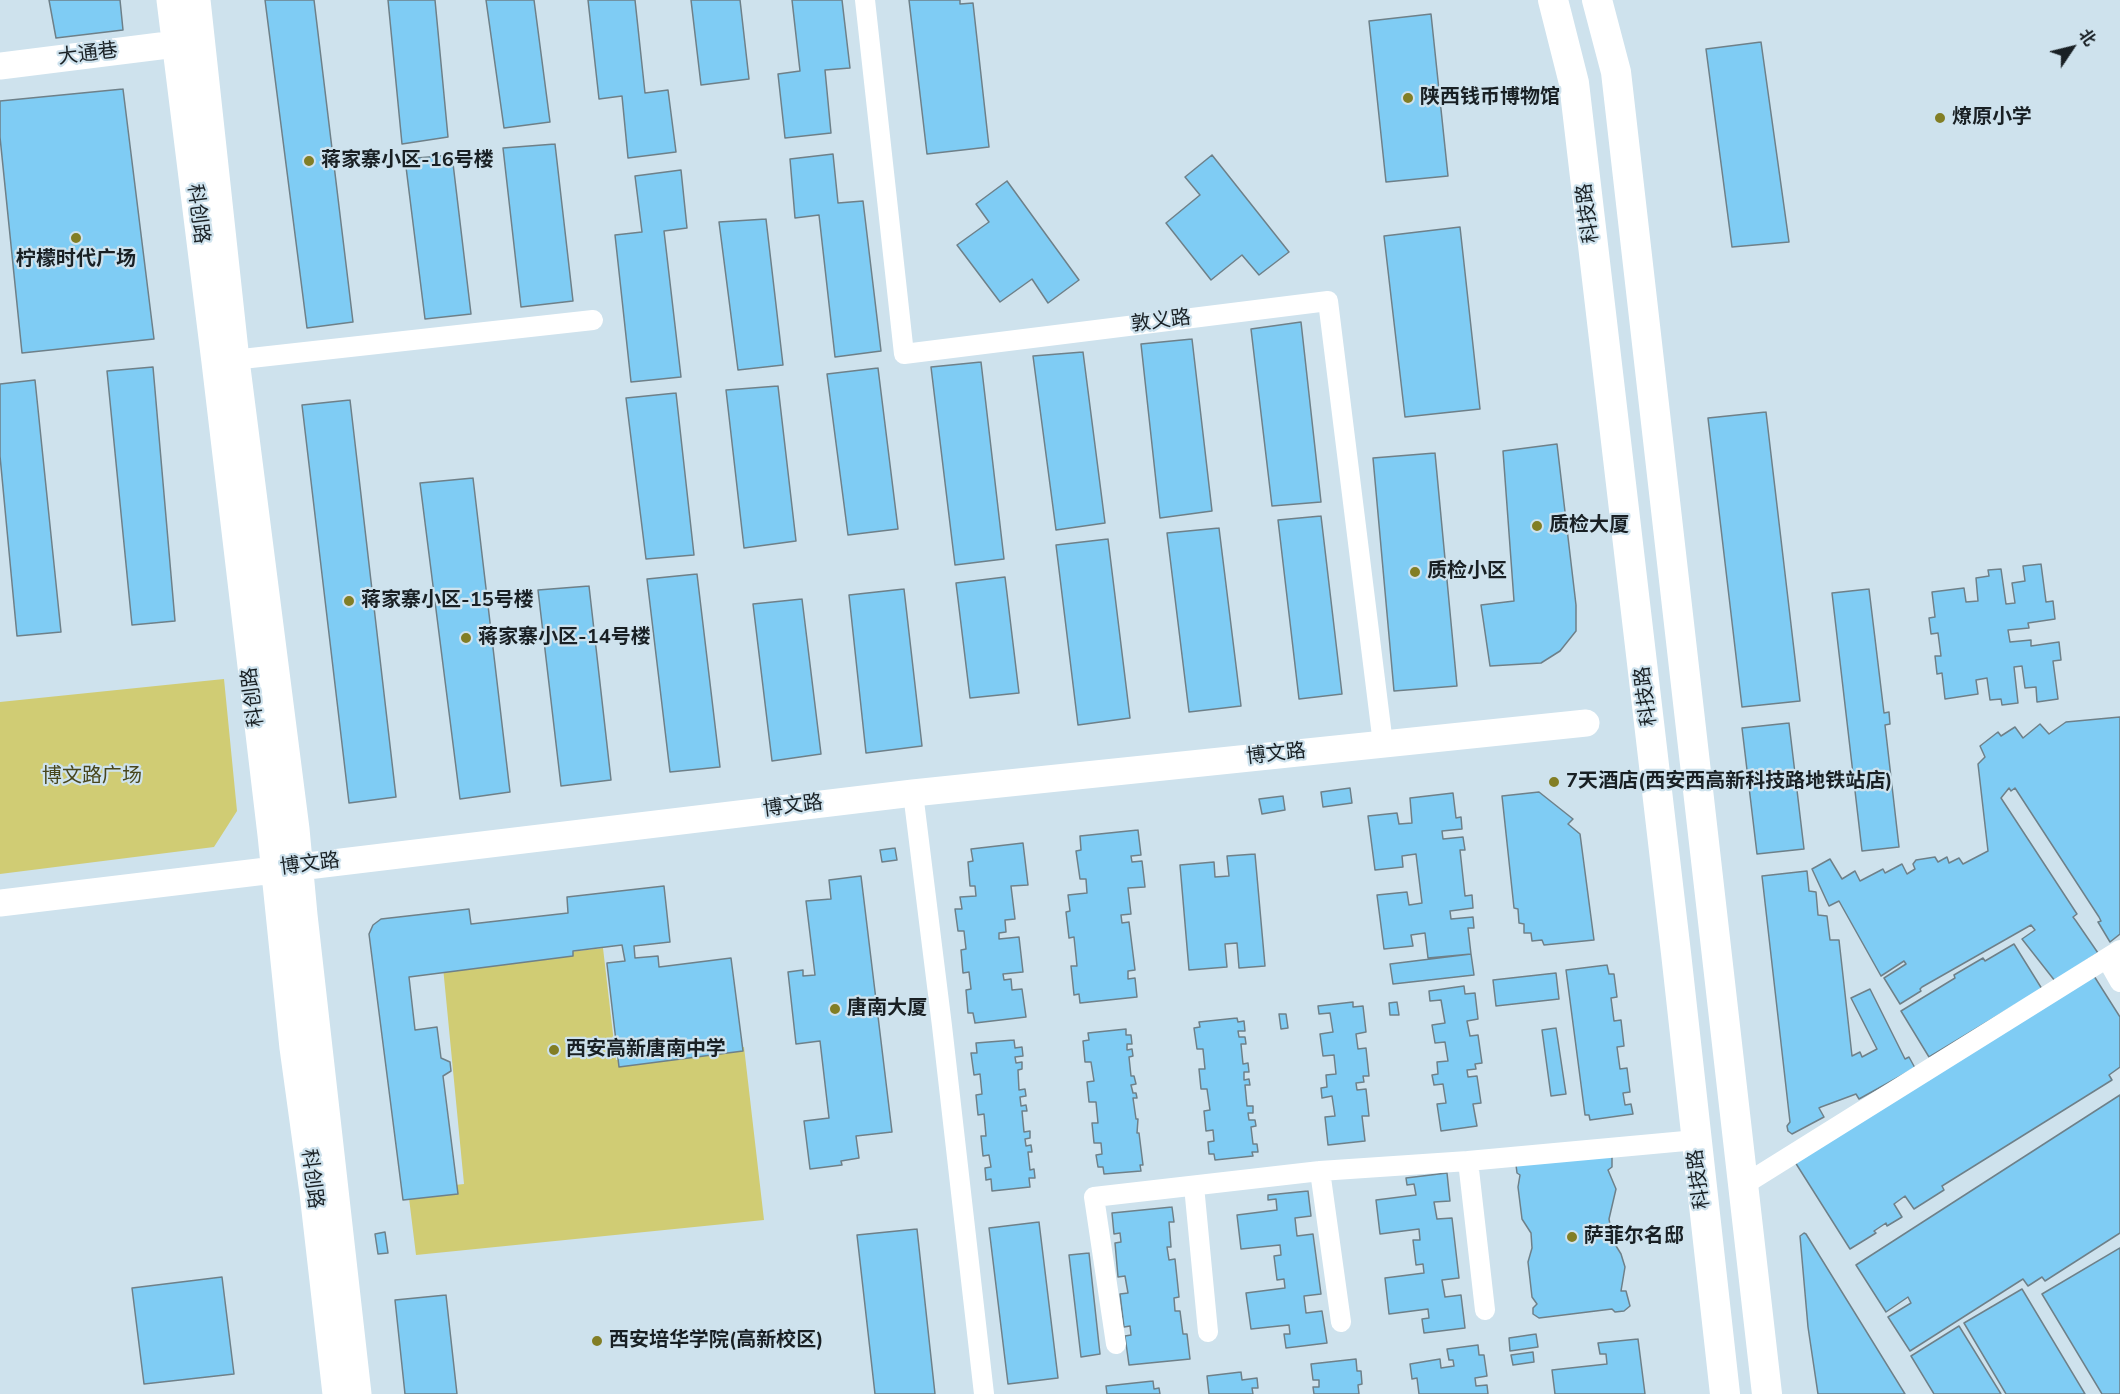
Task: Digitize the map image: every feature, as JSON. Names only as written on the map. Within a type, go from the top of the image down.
[{"type":"main road","name":"科技路","points":[[1553,0],[1574,83],[1725,1394]]},
{"type":"main road","name":"科技路","points":[[1597,0],[1616,72],[1767,1394]]},
{"type":"street","name":"科创路","points":[[170,0],[300,866],[358,1394]]},
{"type":"street","name":"科创路","points":[[197,0],[226,361],[273,870],[336,1394]]},
{"type":"street","name":"敦义路","points":[[865,0],[904,354],[1328,301],[1383,744]]},
{"type":"street","name":"大通巷","points":[[0,66],[176,44]]},
{"type":"street","points":[[226,361],[593,320]]},
{"type":"street","name":"博文路","points":[[0,903],[913,793],[1586,723]]},
{"type":"street","points":[[913,793],[984,1394]]},
{"type":"street","points":[[1742,1186],[2114,955],[2120,981]]},
{"type":"street","points":[[1116,1344],[1094,1197],[1320,1171],[1468,1161],[1696,1140]]},
{"type":"street","points":[[1468,1161],[1485,1310]]},
{"type":"street","points":[[1320,1171],[1341,1322]]},
{"type":"street","points":[[1194,1186],[1208,1332]]},
{"type":"green space","name":"博文路广场","points":[[224,679],[237,811],[214,847],[0,874],[0,702]]},
{"type":"green space","points":[[603,948],[616,1060],[744,1047],[764,1220],[416,1255],[408,1190],[464,1184],[443,967]]},
{"type":"building","points":[[49,0],[120,0],[123,30],[56,38]]},
{"type":"building","name":"蒋家寨小区-16号楼","points":[[265,0],[314,0],[353,322],[307,328]]},
{"type":"building","points":[[388,0],[435,0],[448,137],[402,144]]},
{"type":"building","points":[[486,0],[534,0],[550,122],[504,128]]},
{"type":"building","points":[[588,0],[635,0],[645,93],[668,90],[676,152],[628,158],[622,96],[599,99]]},
{"type":"building","points":[[691,0],[740,0],[749,79],[701,85]]},
{"type":"building","points":[[792,0],[842,0],[850,68],[825,70],[831,133],[785,138],[778,74],[800,71]]},
{"type":"building","points":[[909,0],[960,0],[960,4],[973,3],[989,147],[927,154]]},
{"type":"building","name":"陕西钱币博物馆","points":[[1431,14],[1448,176],[1386,182],[1369,21]]},
{"type":"building","points":[[1761,42],[1789,242],[1732,247],[1706,49]]},
{"type":"building","name":"柠檬时代广场","points":[[123,89],[154,339],[22,353],[0,137],[0,101]]},
{"type":"building","points":[[555,144],[573,301],[521,307],[503,148]]},
{"type":"building","points":[[833,154],[838,203],[863,201],[881,351],[835,357],[819,215],[795,218],[790,159]]},
{"type":"building","points":[[452,155],[471,314],[425,319],[405,159]]},
{"type":"building","points":[[1212,155],[1289,252],[1259,275],[1242,255],[1211,280],[1166,223],[1200,195],[1185,177]]},
{"type":"building","points":[[681,170],[687,228],[664,231],[681,377],[631,382],[615,235],[642,232],[635,176]]},
{"type":"building","points":[[1007,181],[1079,280],[1048,303],[1032,279],[1000,302],[957,245],[989,222],[976,204]]},
{"type":"building","points":[[766,219],[783,365],[738,370],[719,222]]},
{"type":"building","points":[[1460,227],[1480,409],[1405,417],[1384,236]]},
{"type":"building","points":[[1301,322],[1321,502],[1272,506],[1251,329]]},
{"type":"building","points":[[1192,339],[1212,511],[1160,518],[1141,344]]},
{"type":"building","points":[[1083,352],[1105,523],[1056,530],[1033,356]]},
{"type":"building","points":[[981,362],[1004,559],[955,565],[931,367]]},
{"type":"building","points":[[153,367],[175,621],[132,625],[107,371]]},
{"type":"building","points":[[878,368],[898,529],[848,535],[827,374]]},
{"type":"building","points":[[35,380],[61,632],[17,636],[0,456],[0,384]]},
{"type":"building","points":[[778,386],[796,541],[744,548],[726,390]]},
{"type":"building","points":[[676,393],[694,555],[646,559],[626,398]]},
{"type":"building","name":"蒋家寨小区-15号楼","points":[[350,400],[396,797],[349,803],[302,405]]},
{"type":"building","points":[[1766,412],[1800,701],[1742,707],[1708,418]]},
{"type":"building","name":"质检大厦","points":[[1557,444],[1576,605],[1576,631],[1560,651],[1541,663],[1490,666],[1481,605],[1514,601],[1503,451]]},
{"type":"building","name":"质检小区","points":[[1435,453],[1457,686],[1394,691],[1373,458]]},
{"type":"building","name":"蒋家寨小区-14号楼","points":[[473,478],[510,792],[460,799],[420,483]]},
{"type":"building","points":[[1321,516],[1342,694],[1299,699],[1278,520]]},
{"type":"building","points":[[1219,528],[1241,706],[1189,712],[1167,533]]},
{"type":"building","points":[[1108,539],[1130,718],[1078,725],[1056,545]]},
{"type":"building","points":[[2041,564],[2046,602],[2053,601],[2055,619],[2028,623],[2029,628],[2008,630],[2010,642],[2031,640],[2031,646],[2059,642],[2061,660],[2053,661],[2058,699],[2037,702],[2036,687],[2025,688],[2022,666],[2014,667],[2018,703],[2002,705],[2001,699],[1990,700],[1987,678],[1976,680],[1978,694],[1945,699],[1942,673],[1937,674],[1935,656],[1941,656],[1938,633],[1931,634],[1929,618],[1935,617],[1932,592],[1964,588],[1966,602],[1978,601],[1976,578],[1989,576],[1988,570],[2001,569],[2006,604],[2015,603],[2012,583],[2025,581],[2023,566]]},
{"type":"building","points":[[697,574],[720,767],[670,772],[647,579]]},
{"type":"building","points":[[1005,577],[1019,693],[970,698],[956,583]]},
{"type":"building","points":[[589,586],[611,780],[561,786],[538,590]]},
{"type":"building","points":[[904,589],[922,746],[866,753],[849,595]]},
{"type":"building","points":[[1869,589],[1884,713],[1889,712],[1890,724],[1885,725],[1899,847],[1862,851],[1832,593]]},
{"type":"building","points":[[802,599],[821,754],[772,761],[753,604]]},
{"type":"building","points":[[2120,717],[2120,934],[2110,942],[2098,922],[2101,921],[2099,917],[2015,788],[2011,791],[2009,788],[2001,798],[2077,914],[2073,917],[2098,953],[2055,981],[2022,939],[2035,930],[2031,925],[1922,987],[1921,991],[1900,1004],[1884,978],[1906,964],[1904,961],[1881,976],[1839,901],[1829,906],[1812,869],[1830,859],[1842,879],[1855,871],[1860,881],[1883,869],[1885,873],[1902,864],[1907,874],[1915,869],[1913,864],[1916,860],[1935,857],[1938,862],[1947,857],[1949,863],[1959,858],[1963,864],[1988,851],[1978,764],[1985,757],[1980,746],[1998,732],[2001,736],[2015,727],[2023,738],[2040,724],[2049,734],[2066,722]]},
{"type":"building","points":[[1789,723],[1804,849],[1757,854],[1742,728]]},
{"type":"building","points":[[1350,788],[1352,803],[1323,807],[1321,792]]},
{"type":"building","points":[[1539,792],[1573,819],[1568,824],[1580,834],[1594,940],[1544,945],[1542,940],[1532,941],[1531,933],[1524,933],[1524,924],[1519,923],[1518,909],[1514,908],[1502,796]]},
{"type":"building","points":[[1453,793],[1456,818],[1461,817],[1462,829],[1442,831],[1443,839],[1463,837],[1465,850],[1460,850],[1465,896],[1472,895],[1473,908],[1450,911],[1451,919],[1473,917],[1474,928],[1468,928],[1471,954],[1428,958],[1425,933],[1411,935],[1413,946],[1384,949],[1377,895],[1407,892],[1409,905],[1422,903],[1416,854],[1402,856],[1403,867],[1375,870],[1368,816],[1397,813],[1399,824],[1412,823],[1410,798]]},
{"type":"building","points":[[1283,796],[1285,810],[1262,814],[1259,799]]},
{"type":"building","points":[[1138,830],[1141,855],[1131,856],[1132,862],[1142,861],[1145,887],[1128,888],[1131,914],[1121,915],[1122,923],[1129,922],[1135,970],[1128,971],[1128,979],[1135,978],[1137,997],[1080,1003],[1079,994],[1074,995],[1071,966],[1077,966],[1074,937],[1069,938],[1066,912],[1070,911],[1068,895],[1087,893],[1086,879],[1080,879],[1076,851],[1081,850],[1080,836]]},
{"type":"building","points":[[1023,843],[1028,885],[1011,886],[1015,919],[1005,920],[1006,932],[999,933],[999,939],[1019,937],[1023,972],[1003,974],[1004,980],[1011,979],[1012,990],[1022,989],[1026,1017],[975,1023],[973,1013],[968,1013],[966,990],[971,989],[969,972],[963,973],[961,950],[966,949],[964,931],[958,931],[955,909],[962,909],[960,897],[976,896],[975,886],[970,886],[968,862],[973,861],[971,849]]},
{"type":"building","points":[[895,848],[897,860],[882,862],[880,850]]},
{"type":"building","points":[[1255,854],[1265,966],[1239,968],[1237,943],[1225,944],[1227,967],[1189,970],[1180,865],[1214,862],[1215,877],[1229,876],[1227,856]]},
{"type":"building","points":[[1807,871],[1809,891],[1816,892],[1818,915],[1827,916],[1830,940],[1839,940],[1852,1056],[1860,1052],[1862,1057],[1877,1049],[1851,998],[1870,989],[1905,1059],[1909,1057],[1915,1068],[1859,1099],[1856,1094],[1819,1108],[1824,1117],[1792,1134],[1788,1131],[1787,1126],[1790,1122],[1762,876]]},
{"type":"building","name":"唐南大厦","points":[[861,876],[892,1132],[856,1136],[859,1158],[841,1161],[842,1165],[810,1169],[804,1121],[829,1118],[820,1041],[796,1044],[788,972],[803,970],[803,976],[815,975],[806,901],[831,899],[829,880]]},
{"type":"building","points":[[664,886],[670,942],[634,946],[635,958],[658,956],[659,967],[731,958],[743,1051],[619,1067],[607,963],[625,961],[622,945],[573,951],[573,956],[409,977],[415,1030],[437,1027],[441,1058],[450,1062],[451,1071],[443,1076],[458,1194],[403,1200],[369,934],[373,925],[381,919],[469,909],[471,924],[568,913],[567,897]]},
{"type":"building","points":[[2014,944],[2042,989],[1929,1057],[1901,1011],[1955,978],[1954,975]]},
{"type":"building","points":[[1471,954],[1474,975],[1393,984],[1390,964]]},
{"type":"building","points":[[1607,965],[1609,974],[1614,974],[1617,997],[1611,998],[1614,1021],[1621,1020],[1624,1046],[1617,1047],[1620,1069],[1627,1068],[1630,1092],[1623,1093],[1625,1105],[1631,1104],[1633,1114],[1590,1120],[1589,1115],[1585,1115],[1566,970]]},
{"type":"building","points":[[1556,973],[1559,999],[1496,1006],[1493,980]]},
{"type":"building","points":[[2094,976],[2120,1017],[2120,1067],[2109,1075],[2112,1080],[1942,1186],[1944,1190],[1914,1209],[1905,1196],[1894,1204],[1902,1217],[1887,1226],[1886,1223],[1874,1231],[1876,1233],[1850,1249],[1795,1162]]},
{"type":"building","points":[[1464,986],[1465,994],[1475,993],[1478,1019],[1467,1021],[1470,1036],[1478,1035],[1482,1063],[1475,1064],[1476,1069],[1467,1070],[1468,1077],[1477,1076],[1481,1103],[1473,1104],[1477,1126],[1441,1131],[1437,1104],[1446,1103],[1443,1084],[1434,1085],[1432,1075],[1438,1074],[1437,1062],[1448,1061],[1445,1042],[1435,1043],[1432,1025],[1445,1023],[1441,1000],[1430,1001],[1429,991]]},
{"type":"building","points":[[1353,1002],[1353,1007],[1363,1006],[1366,1032],[1356,1034],[1358,1049],[1366,1048],[1369,1076],[1363,1076],[1364,1082],[1356,1083],[1357,1090],[1366,1089],[1369,1116],[1362,1116],[1365,1141],[1328,1145],[1325,1117],[1335,1116],[1332,1096],[1322,1098],[1321,1088],[1327,1087],[1326,1075],[1336,1074],[1334,1055],[1323,1056],[1320,1034],[1333,1032],[1330,1013],[1319,1014],[1318,1006]]},
{"type":"building","points":[[1397,1002],[1399,1015],[1390,1015],[1389,1003]]},
{"type":"building","points":[[1279,1014],[1286,1014],[1288,1028],[1281,1029]]},
{"type":"building","points":[[1237,1018],[1238,1022],[1244,1021],[1245,1031],[1238,1031],[1239,1037],[1245,1037],[1246,1044],[1241,1044],[1243,1064],[1248,1063],[1249,1072],[1244,1072],[1244,1080],[1249,1079],[1250,1085],[1245,1085],[1247,1106],[1253,1106],[1253,1113],[1248,1113],[1249,1120],[1255,1120],[1256,1126],[1251,1127],[1253,1144],[1257,1144],[1258,1152],[1252,1152],[1253,1156],[1215,1160],[1214,1154],[1209,1154],[1208,1142],[1214,1141],[1213,1130],[1206,1131],[1204,1111],[1210,1110],[1207,1089],[1201,1089],[1199,1069],[1205,1069],[1203,1049],[1197,1049],[1194,1028],[1200,1027],[1199,1022]]},
{"type":"building","points":[[1556,1028],[1566,1094],[1551,1096],[1542,1030]]},
{"type":"building","points":[[1126,1029],[1126,1035],[1131,1035],[1132,1044],[1127,1044],[1127,1050],[1132,1049],[1133,1056],[1129,1057],[1131,1076],[1134,1076],[1136,1084],[1131,1085],[1137,1098],[1133,1098],[1136,1119],[1138,1119],[1137,1133],[1139,1133],[1143,1165],[1140,1165],[1141,1171],[1104,1174],[1103,1167],[1098,1167],[1096,1155],[1102,1154],[1101,1143],[1094,1143],[1092,1123],[1098,1123],[1096,1102],[1089,1102],[1087,1082],[1094,1081],[1091,1062],[1085,1062],[1083,1041],[1089,1040],[1088,1033]]},
{"type":"building","points":[[1014,1040],[1015,1048],[1022,1047],[1023,1056],[1015,1057],[1016,1063],[1022,1062],[1022,1069],[1018,1070],[1019,1090],[1025,1089],[1026,1096],[1020,1097],[1021,1106],[1026,1105],[1027,1111],[1022,1111],[1024,1132],[1030,1131],[1030,1138],[1025,1139],[1026,1146],[1031,1145],[1032,1152],[1028,1152],[1030,1170],[1034,1169],[1035,1178],[1029,1178],[1030,1187],[992,1191],[991,1179],[986,1180],[985,1168],[991,1167],[989,1155],[983,1156],[981,1136],[986,1136],[984,1114],[978,1115],[976,1095],[982,1094],[980,1074],[974,1075],[971,1053],[977,1053],[976,1043]]},
{"type":"building","points":[[2120,1095],[2120,1233],[2045,1281],[2042,1277],[2028,1286],[2023,1279],[1910,1351],[1888,1317],[1911,1303],[1908,1297],[1886,1312],[1856,1265]]},
{"type":"building","name":"萨菲尔名邸","points":[[1612,1154],[1612,1167],[1608,1170],[1616,1189],[1609,1219],[1613,1241],[1621,1254],[1625,1267],[1621,1291],[1626,1291],[1630,1306],[1624,1311],[1615,1312],[1612,1309],[1539,1318],[1533,1314],[1533,1308],[1537,1304],[1532,1297],[1528,1262],[1532,1248],[1531,1233],[1522,1219],[1518,1187],[1520,1175],[1517,1173],[1516,1165]]},
{"type":"building","points":[[1447,1173],[1450,1201],[1434,1202],[1437,1219],[1452,1218],[1459,1278],[1442,1280],[1445,1297],[1461,1295],[1465,1328],[1424,1333],[1422,1319],[1429,1318],[1428,1309],[1389,1314],[1385,1278],[1424,1273],[1423,1264],[1416,1265],[1413,1240],[1420,1240],[1419,1229],[1380,1234],[1376,1200],[1416,1195],[1414,1184],[1407,1185],[1406,1178]]},
{"type":"building","points":[[1308,1191],[1311,1216],[1295,1218],[1297,1236],[1313,1234],[1321,1294],[1304,1296],[1306,1313],[1322,1311],[1327,1343],[1286,1348],[1284,1334],[1290,1334],[1289,1325],[1251,1329],[1246,1293],[1285,1288],[1284,1279],[1277,1280],[1274,1256],[1281,1255],[1280,1245],[1241,1249],[1237,1215],[1277,1210],[1276,1199],[1268,1200],[1268,1195]]},
{"type":"building","points":[[1172,1207],[1174,1222],[1169,1222],[1171,1247],[1167,1247],[1169,1260],[1175,1259],[1179,1297],[1174,1298],[1175,1311],[1180,1311],[1183,1334],[1187,1334],[1190,1359],[1129,1365],[1125,1336],[1131,1335],[1130,1326],[1124,1327],[1120,1294],[1128,1293],[1125,1276],[1118,1277],[1115,1243],[1121,1242],[1120,1233],[1114,1234],[1112,1213]]},
{"type":"building","points":[[1039,1222],[1058,1378],[1008,1384],[989,1228]]},
{"type":"building","points":[[917,1229],[935,1394],[875,1394],[857,1235]]},
{"type":"building","points":[[385,1232],[388,1253],[378,1254],[375,1234]]},
{"type":"building","points":[[1804,1233],[1905,1394],[1818,1394],[1808,1327],[1800,1236]]},
{"type":"building","points":[[2120,1248],[2120,1394],[2102,1394],[2042,1294]]},
{"type":"building","points":[[1089,1253],[1100,1354],[1081,1357],[1069,1255]]},
{"type":"building","points":[[222,1277],[234,1374],[144,1384],[132,1288]]},
{"type":"building","points":[[2022,1289],[2085,1394],[2006,1394],[1964,1323]]},
{"type":"building","points":[[446,1295],[457,1394],[405,1394],[395,1300]]},
{"type":"building","points":[[1959,1326],[2001,1394],[1934,1394],[1911,1356]]},
{"type":"building","points":[[1536,1334],[1538,1347],[1510,1351],[1509,1338]]},
{"type":"building","points":[[1638,1339],[1645,1394],[1555,1394],[1552,1370],[1607,1364],[1606,1354],[1600,1354],[1598,1343]]},
{"type":"building","points":[[1478,1345],[1479,1355],[1484,1355],[1487,1376],[1475,1378],[1476,1386],[1487,1385],[1488,1394],[1419,1394],[1417,1378],[1412,1379],[1410,1364],[1440,1359],[1441,1368],[1454,1366],[1453,1360],[1449,1360],[1447,1349]]},
{"type":"building","points":[[1533,1352],[1534,1362],[1513,1365],[1511,1355]]},
{"type":"building","points":[[1356,1359],[1357,1371],[1361,1371],[1362,1384],[1358,1385],[1359,1394],[1314,1394],[1313,1387],[1319,1387],[1319,1380],[1313,1380],[1311,1364]]},
{"type":"building","points":[[1241,1372],[1242,1380],[1257,1378],[1258,1388],[1252,1388],[1253,1394],[1209,1394],[1207,1376]]},
{"type":"building","points":[[1153,1381],[1154,1389],[1159,1388],[1160,1394],[1107,1394],[1106,1386]]},
{"type":"place","name":"陕西钱币博物馆","points":[[1408,98]]},
{"type":"place","name":"燎原小学","points":[[1940,118]]},
{"type":"place","name":"蒋家寨小区-16号楼","points":[[309,161]]},
{"type":"place","name":"柠檬时代广场","points":[[76,238]]},
{"type":"place","name":"质检大厦","points":[[1537,526]]},
{"type":"place","name":"质检小区","points":[[1415,572]]},
{"type":"place","name":"蒋家寨小区-15号楼","points":[[349,601]]},
{"type":"place","name":"蒋家寨小区-14号楼","points":[[466,638]]},
{"type":"place","name":"7天酒店(西安西高新科技路地铁站店)","points":[[1554,782]]},
{"type":"place","name":"唐南大厦","points":[[835,1009]]},
{"type":"place","name":"西安高新唐南中学","points":[[554,1050]]},
{"type":"place","name":"萨菲尔名邸","points":[[1572,1237]]},
{"type":"place","name":"西安培华学院(高新校区)","points":[[597,1341]]}]
